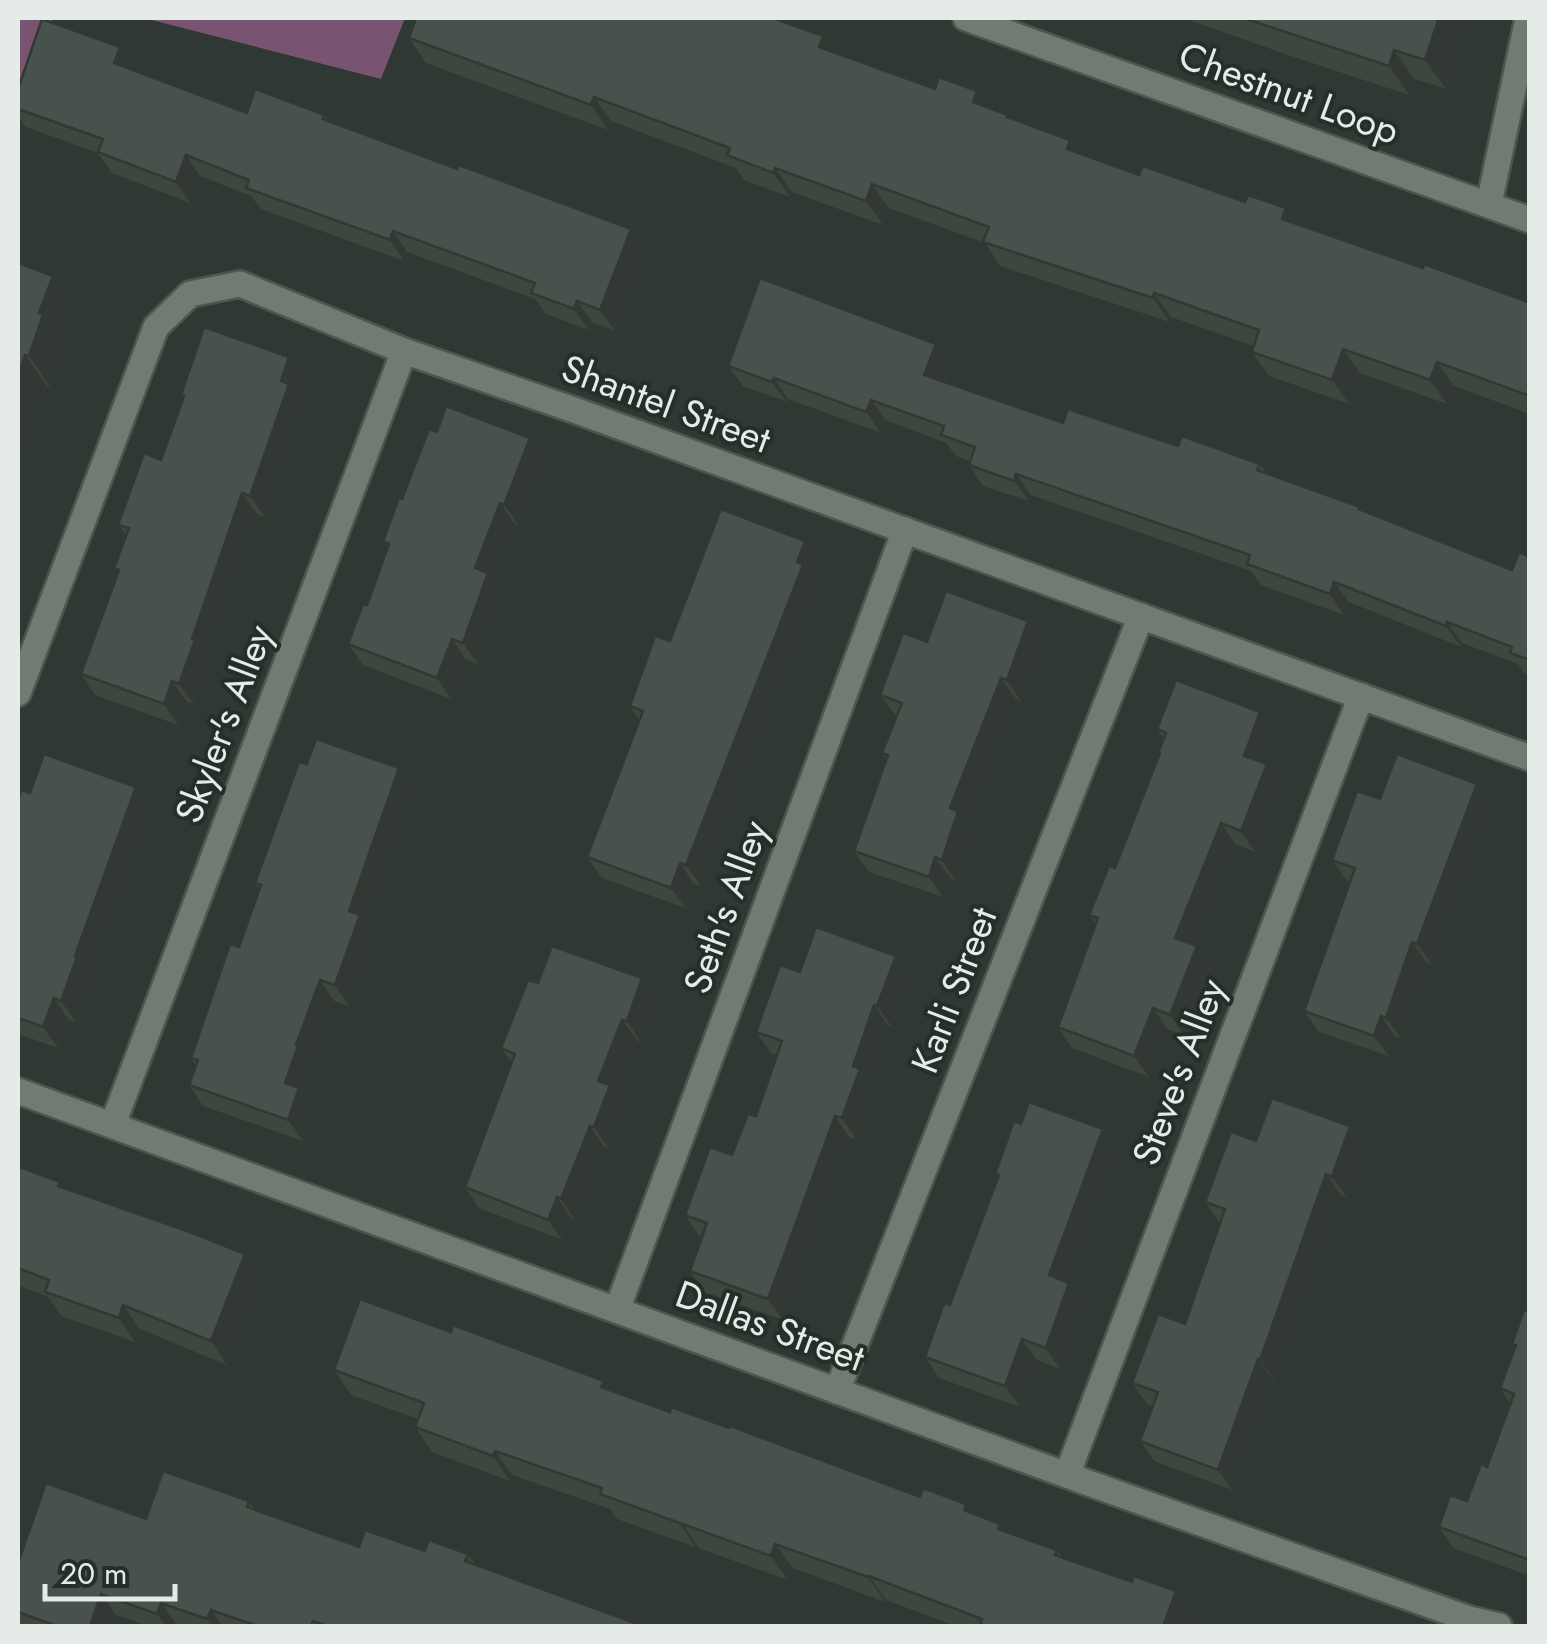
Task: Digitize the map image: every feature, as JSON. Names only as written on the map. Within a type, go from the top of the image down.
[{"type":"street","name":"Chestnut Loop","points":[[966,18],[1530,220]]},
{"type":"street","points":[[1489,204],[1528,18]]},
{"type":"street","name":"Shantel Street","points":[[18,693],[156,327],[190,294],[240,284],[404,351],[1530,758]]},
{"type":"street","name":"Skyler's Alley","points":[[113,1124],[404,351]]},
{"type":"street","name":"Seth's Alley","points":[[616,1310],[905,530]]},
{"type":"street","name":"Karli Street","points":[[836,1390],[1140,616]]},
{"type":"street","name":"Steve's Alley","points":[[1067,1475],[1361,696]]},
{"type":"street","name":"Dallas Street","points":[[18,1091],[1067,1475],[1499,1626]]},
{"type":"shaded area","points":[[18,18],[53,18],[18,112]]},
{"type":"shaded area","points":[[144,18],[405,18],[381,79]]},
{"type":"building","points":[[416,18],[773,18],[823,36],[819,47],[935,89],[939,77],[977,91],[973,102],[1070,140],[1067,149],[1139,175],[1143,166],[1245,202],[1248,195],[1286,208],[1282,219],[1530,303],[1530,396],[1437,362],[1430,380],[1343,349],[1332,380],[1252,352],[1259,330],[1154,293],[1153,298],[983,242],[989,227],[872,184],[866,201],[775,168],[773,173],[727,155],[730,148],[594,97],[591,105],[409,38]]},
{"type":"building","points":[[1243,18],[1439,18],[1425,60],[1394,50],[1389,66]]},
{"type":"building","points":[[42,19],[120,47],[114,63],[247,113],[255,89],[457,169],[459,165],[631,229],[600,310],[577,301],[574,309],[531,293],[535,283],[393,231],[390,240],[246,188],[249,180],[186,155],[176,182],[98,152],[103,139],[18,109],[18,89]]},
{"type":"building","points":[[18,263],[53,276],[29,356],[25,355],[18,376]]},
{"type":"building","points":[[760,278],[936,344],[924,375],[1063,423],[1068,409],[1178,446],[1182,436],[1260,464],[1257,470],[1360,507],[1512,570],[1519,552],[1530,557],[1530,660],[1510,653],[1512,647],[1334,582],[1330,594],[1247,564],[1250,555],[1016,474],[1014,481],[969,465],[975,447],[941,435],[944,426],[871,400],[866,412],[774,378],[772,382],[728,366]]},
{"type":"building","points":[[204,327],[289,357],[281,381],[289,384],[250,496],[242,493],[179,684],[172,681],[164,704],[81,674],[119,570],[114,568],[129,528],[118,525],[144,453],[161,460]]},
{"type":"building","points":[[446,406],[530,438],[475,568],[488,573],[463,643],[452,639],[437,678],[348,644],[389,544],[383,541],[399,498],[402,499],[429,429],[437,432]]},
{"type":"building","points":[[721,509],[805,541],[797,562],[803,565],[686,865],[680,863],[671,888],[587,857],[643,711],[630,706],[655,636],[670,641]]},
{"type":"building","points":[[946,591],[1028,621],[1007,680],[1001,678],[950,808],[958,811],[942,860],[935,857],[929,877],[854,851],[888,755],[882,753],[902,703],[880,695],[903,633],[927,642]]},
{"type":"building","points":[[1176,680],[1260,712],[1244,756],[1267,764],[1241,831],[1221,823],[1175,938],[1197,946],[1170,1015],[1153,1008],[1134,1056],[1058,1027],[1098,918],[1089,915],[1109,866],[1115,868],[1160,753],[1166,733],[1157,729]]},
{"type":"building","points":[[316,739],[399,768],[349,911],[360,915],[335,985],[320,980],[296,1045],[285,1083],[299,1088],[288,1120],[189,1085],[198,1060],[191,1058],[230,944],[239,947],[261,885],[255,883],[299,762],[307,764]]},
{"type":"building","points":[[44,754],[136,787],[61,1001],[54,998],[43,1027],[18,1018],[18,800],[21,790],[30,793]]},
{"type":"building","points":[[1397,754],[1477,784],[1417,944],[1412,942],[1386,1018],[1381,1016],[1374,1036],[1304,1011],[1355,868],[1332,860],[1357,791],[1380,799]]},
{"type":"building","points":[[816,927],[896,956],[853,1066],[860,1069],[842,1118],[835,1116],[768,1299],[690,1271],[707,1223],[685,1215],[710,1147],[732,1155],[748,1114],[756,1116],[782,1041],[756,1032],[780,965],[800,972]]},
{"type":"building","points":[[552,946],[642,978],[627,1021],[622,1020],[598,1081],[610,1085],[594,1127],[590,1126],[561,1199],[557,1197],[548,1220],[465,1187],[515,1054],[501,1048],[528,980],[538,983]]},
{"type":"building","points":[[1272,1098],[1350,1126],[1332,1177],[1326,1174],[1218,1470],[1140,1441],[1158,1392],[1132,1383],[1158,1314],[1185,1324],[1225,1209],[1205,1202],[1231,1132],[1256,1141]]},
{"type":"building","points":[[1029,1102],[1103,1129],[1049,1275],[1069,1283],[1046,1348],[1022,1339],[1005,1386],[925,1357],[944,1303],[950,1305],[999,1175],[995,1174],[1014,1121],[1021,1124]]},
{"type":"building","points":[[20,1167],[60,1182],[58,1186],[245,1254],[211,1341],[123,1305],[119,1318],[45,1292],[49,1280],[18,1268]]},
{"type":"building","points":[[360,1299],[451,1332],[453,1325],[604,1381],[601,1387],[670,1412],[671,1407],[730,1426],[920,1497],[923,1488],[966,1504],[964,1510],[1000,1524],[998,1529],[1057,1550],[1055,1555],[1132,1582],[1134,1576],[1176,1591],[1163,1626],[987,1626],[980,1624],[982,1619],[869,1576],[775,1544],[771,1556],[600,1494],[602,1488],[495,1451],[493,1456],[415,1427],[424,1403],[334,1370]]},
{"type":"building","points":[[1524,1310],[1530,1312],[1530,1560],[1439,1527],[1450,1495],[1467,1501],[1481,1464],[1487,1467],[1514,1394],[1500,1388]]},
{"type":"building","points":[[163,1471],[249,1501],[247,1507],[359,1547],[365,1530],[425,1551],[429,1540],[468,1554],[465,1561],[643,1626],[328,1626],[313,1621],[311,1626],[258,1626],[211,1610],[207,1619],[161,1603],[157,1614],[101,1594],[90,1626],[57,1626],[18,1612],[18,1563],[46,1483],[146,1519]]}]
